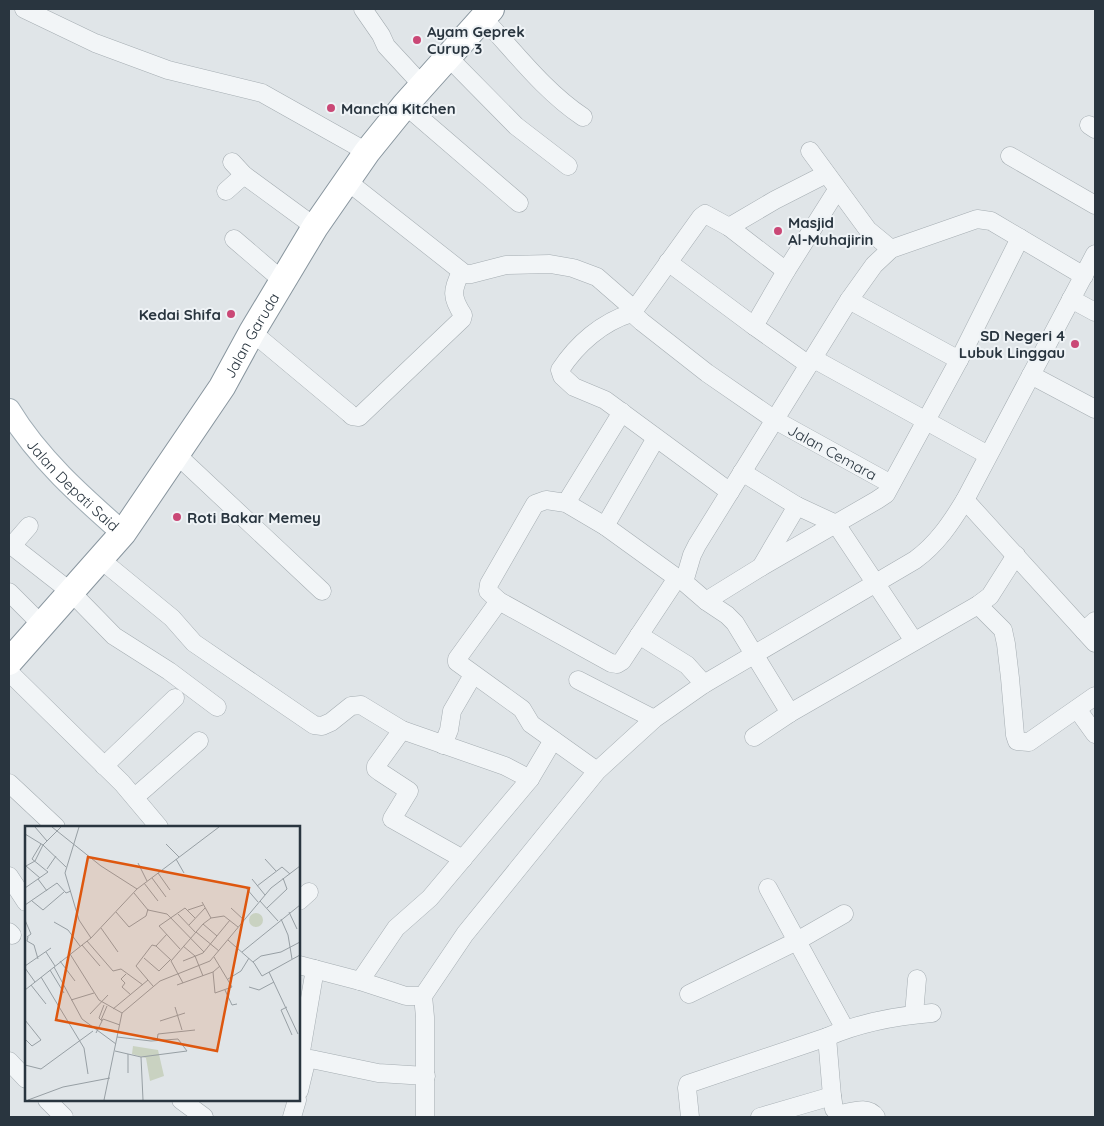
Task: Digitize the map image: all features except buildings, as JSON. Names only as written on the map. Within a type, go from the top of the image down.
[{"type":"highway","name":"Jalan Garuda","points":[[9,662],[123,533],[222,387],[252,332],[315,227],[347,180],[405,105],[487,13]]},
{"type":"main road","name":"Jalan Depati Said","points":[[9,410],[22,432],[35,447],[82,497],[123,533]]},
{"type":"street","points":[[24,9],[95,43],[157,66],[262,93],[367,152]]},
{"type":"street","points":[[363,9],[381,34],[386,46],[423,86]]},
{"type":"street","points":[[487,13],[552,92],[582,117]]},
{"type":"street","points":[[448,57],[516,126],[568,166]]},
{"type":"street","points":[[405,105],[519,203]]},
{"type":"street","points":[[810,151],[868,230],[892,249]]},
{"type":"street","points":[[1010,156],[1095,205]]},
{"type":"street","points":[[226,191],[238,168],[315,227]]},
{"type":"street","points":[[729,227],[775,200],[826,174]]},
{"type":"street","points":[[252,332],[348,414],[359,417],[463,317],[456,305],[454,290],[461,272],[347,180]]},
{"type":"street","points":[[754,326],[837,190]]},
{"type":"street","points":[[730,492],[598,395],[574,386],[562,376],[561,368],[592,333],[618,317],[632,313],[703,216],[710,216],[729,227],[786,271]]},
{"type":"street","points":[[790,713],[755,654],[730,618],[681,580],[605,526],[566,503],[546,500],[535,504],[489,584],[488,590],[498,601],[614,664],[622,661],[639,635],[681,580],[694,550],[849,300],[874,265],[892,249],[977,219],[991,221],[1084,276]]},
{"type":"street","points":[[706,601],[882,497],[959,360],[1020,238]]},
{"type":"street","points":[[234,239],[283,281]]},
{"type":"street","points":[[425,1117],[426,1076],[423,996],[465,934],[597,771],[654,719],[704,684],[926,552],[945,531],[965,500],[1095,254]]},
{"type":"street","points":[[668,262],[754,326],[812,362],[988,455]]},
{"type":"street","name":"Jalan Cemara","points":[[461,272],[471,274],[506,265],[550,264],[574,268],[597,277],[628,304],[632,313],[707,373],[776,420],[891,484]]},
{"type":"street","points":[[1071,299],[1095,312]]},
{"type":"street","points":[[849,300],[959,360]]},
{"type":"street","points":[[1031,375],[1095,409]]},
{"type":"street","points":[[566,503],[622,412]]},
{"type":"street","points":[[605,526],[656,438]]},
{"type":"street","points":[[176,454],[322,591]]},
{"type":"street","points":[[742,472],[798,506],[836,524],[914,641]]},
{"type":"street","points":[[965,500],[1091,632]]},
{"type":"street","points":[[761,567],[798,506]]},
{"type":"street","points":[[29,526],[16,540],[16,549],[67,597]]},
{"type":"street","points":[[9,553],[114,636],[169,671],[217,707]]},
{"type":"street","points":[[754,737],[790,713],[986,600],[1016,554]]},
{"type":"street","points":[[100,559],[172,618],[194,643],[314,725],[322,726],[331,722],[351,706],[361,705],[402,730],[505,766],[530,779]]},
{"type":"street","points":[[9,592],[42,625]]},
{"type":"street","points":[[498,601],[458,659],[458,665],[522,709],[531,724],[597,771]]},
{"type":"street","points":[[978,605],[1003,630],[1017,741],[1029,742],[1095,696]]},
{"type":"street","points":[[639,635],[687,664],[704,684]]},
{"type":"street","points":[[9,672],[135,797],[158,826]]},
{"type":"street","points":[[443,745],[449,730],[452,711],[472,675]]},
{"type":"street","points":[[578,680],[654,719]]},
{"type":"street","points":[[104,766],[175,698]]},
{"type":"street","points":[[1077,709],[1095,734]]},
{"type":"street","points":[[402,730],[376,766],[376,769],[409,791],[392,819],[463,858]]},
{"type":"street","points":[[360,981],[396,928],[430,898],[530,779],[553,740]]},
{"type":"street","points":[[135,797],[199,741]]},
{"type":"street","points":[[9,783],[55,826]]},
{"type":"street","points":[[9,876],[25,900]]},
{"type":"street","points":[[768,888],[845,1029]]},
{"type":"street","points":[[689,994],[797,941],[844,914]]},
{"type":"street","points":[[301,1067],[307,967],[406,996],[423,996]]},
{"type":"street","points":[[690,1117],[688,1084],[827,1037],[845,1029],[884,1018],[923,1014],[917,979]]},
{"type":"street","points":[[827,1037],[834,1109],[840,1114],[865,1110],[873,1113],[876,1117]]},
{"type":"street","points":[[301,1067],[311,1059],[378,1073],[426,1076]]},
{"type":"street","points":[[9,1061],[25,1078]]},
{"type":"street","points":[[760,1117],[832,1096]]},
{"type":"street","points":[[48,1101],[64,1117]]},
{"type":"street","points":[[182,1101],[204,1117]]},
{"type":"street","points":[[292,1117],[297,1101]]},
{"type":"place","name":"Ayam Geprek Curup 3","points":[[417,40]]},
{"type":"place","name":"Mancha Kitchen","points":[[331,108]]},
{"type":"place","name":"Masjid Al-Muhajirin","points":[[778,231]]},
{"type":"place","name":"Kedai Shifa","points":[[231,314]]},
{"type":"place","name":"SD Negeri 4 Lubuk Linggau","points":[[1075,344]]},
{"type":"place","name":"Roti Bakar Memey","points":[[177,517]]}]
